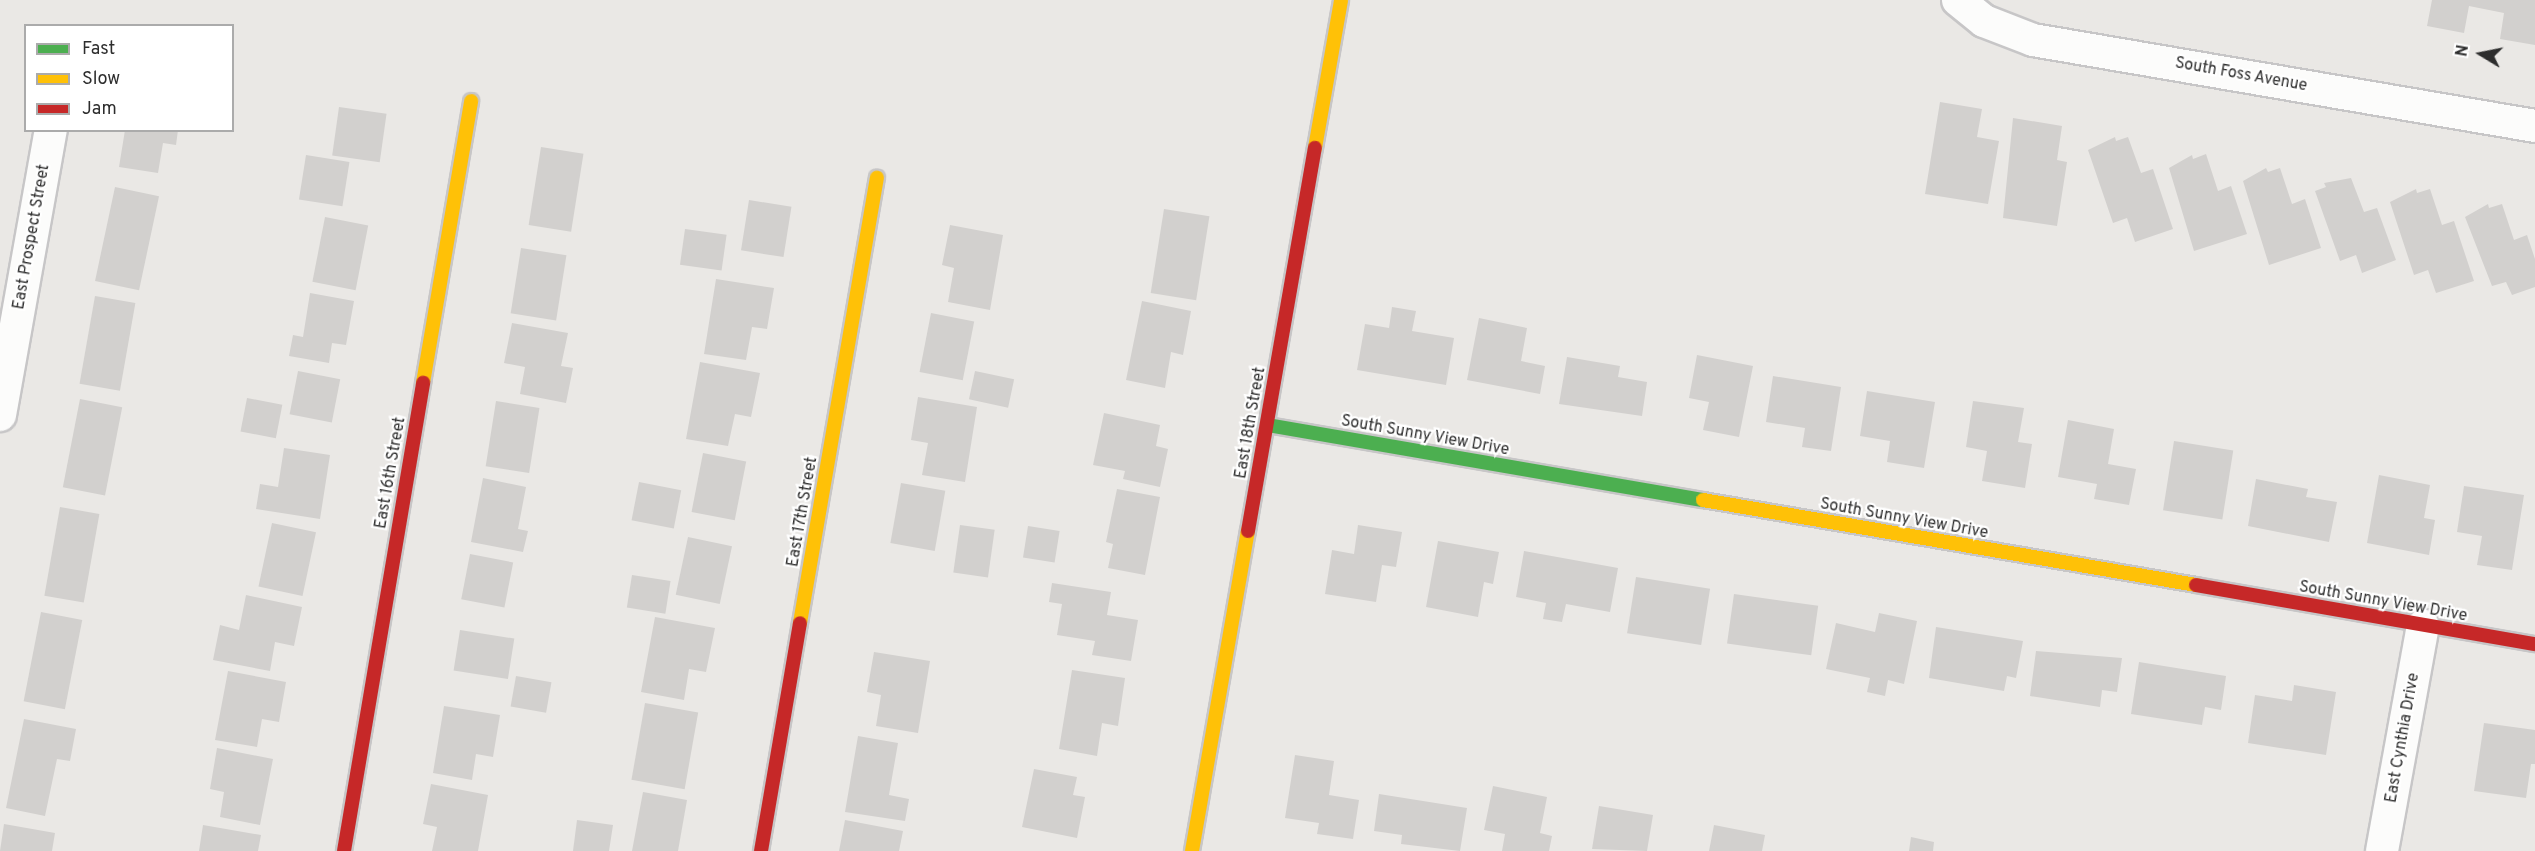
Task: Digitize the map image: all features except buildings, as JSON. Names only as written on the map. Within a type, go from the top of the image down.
[{"type":"street","name":"East 18th Street","points":[[1192,851],[1341,0]]},
{"type":"street","name":"South Foss Avenue","points":[[1958,0],[1990,25],[2033,40],[2535,126]]},
{"type":"street","name":"East 16th Street","points":[[344,851],[471,101]]},
{"type":"street","name":"East Prospect Street","points":[[0,415],[51,132]]},
{"type":"street","name":"East 17th Street","points":[[761,851],[877,178]]},
{"type":"street","name":"South Sunny View Drive","points":[[1268,425],[2535,644]]},
{"type":"street","name":"East Cynthia Drive","points":[[2382,851],[2423,626]]},
{"type":"traffic: fast","points":[[1268,425],[1703,500]]},
{"type":"traffic: slow","points":[[1315,148],[1341,0]]},
{"type":"traffic: slow","points":[[423,383],[471,101]]},
{"type":"traffic: slow","points":[[800,623],[877,178]]},
{"type":"traffic: slow","points":[[1703,500],[2196,585]]},
{"type":"traffic: slow","points":[[1192,851],[1248,531]]},
{"type":"traffic: jam","points":[[1248,531],[1315,148]]},
{"type":"traffic: jam","points":[[344,851],[423,383]]},
{"type":"traffic: jam","points":[[2196,585],[2535,644]]},
{"type":"traffic: jam","points":[[761,851],[800,623]]}]
